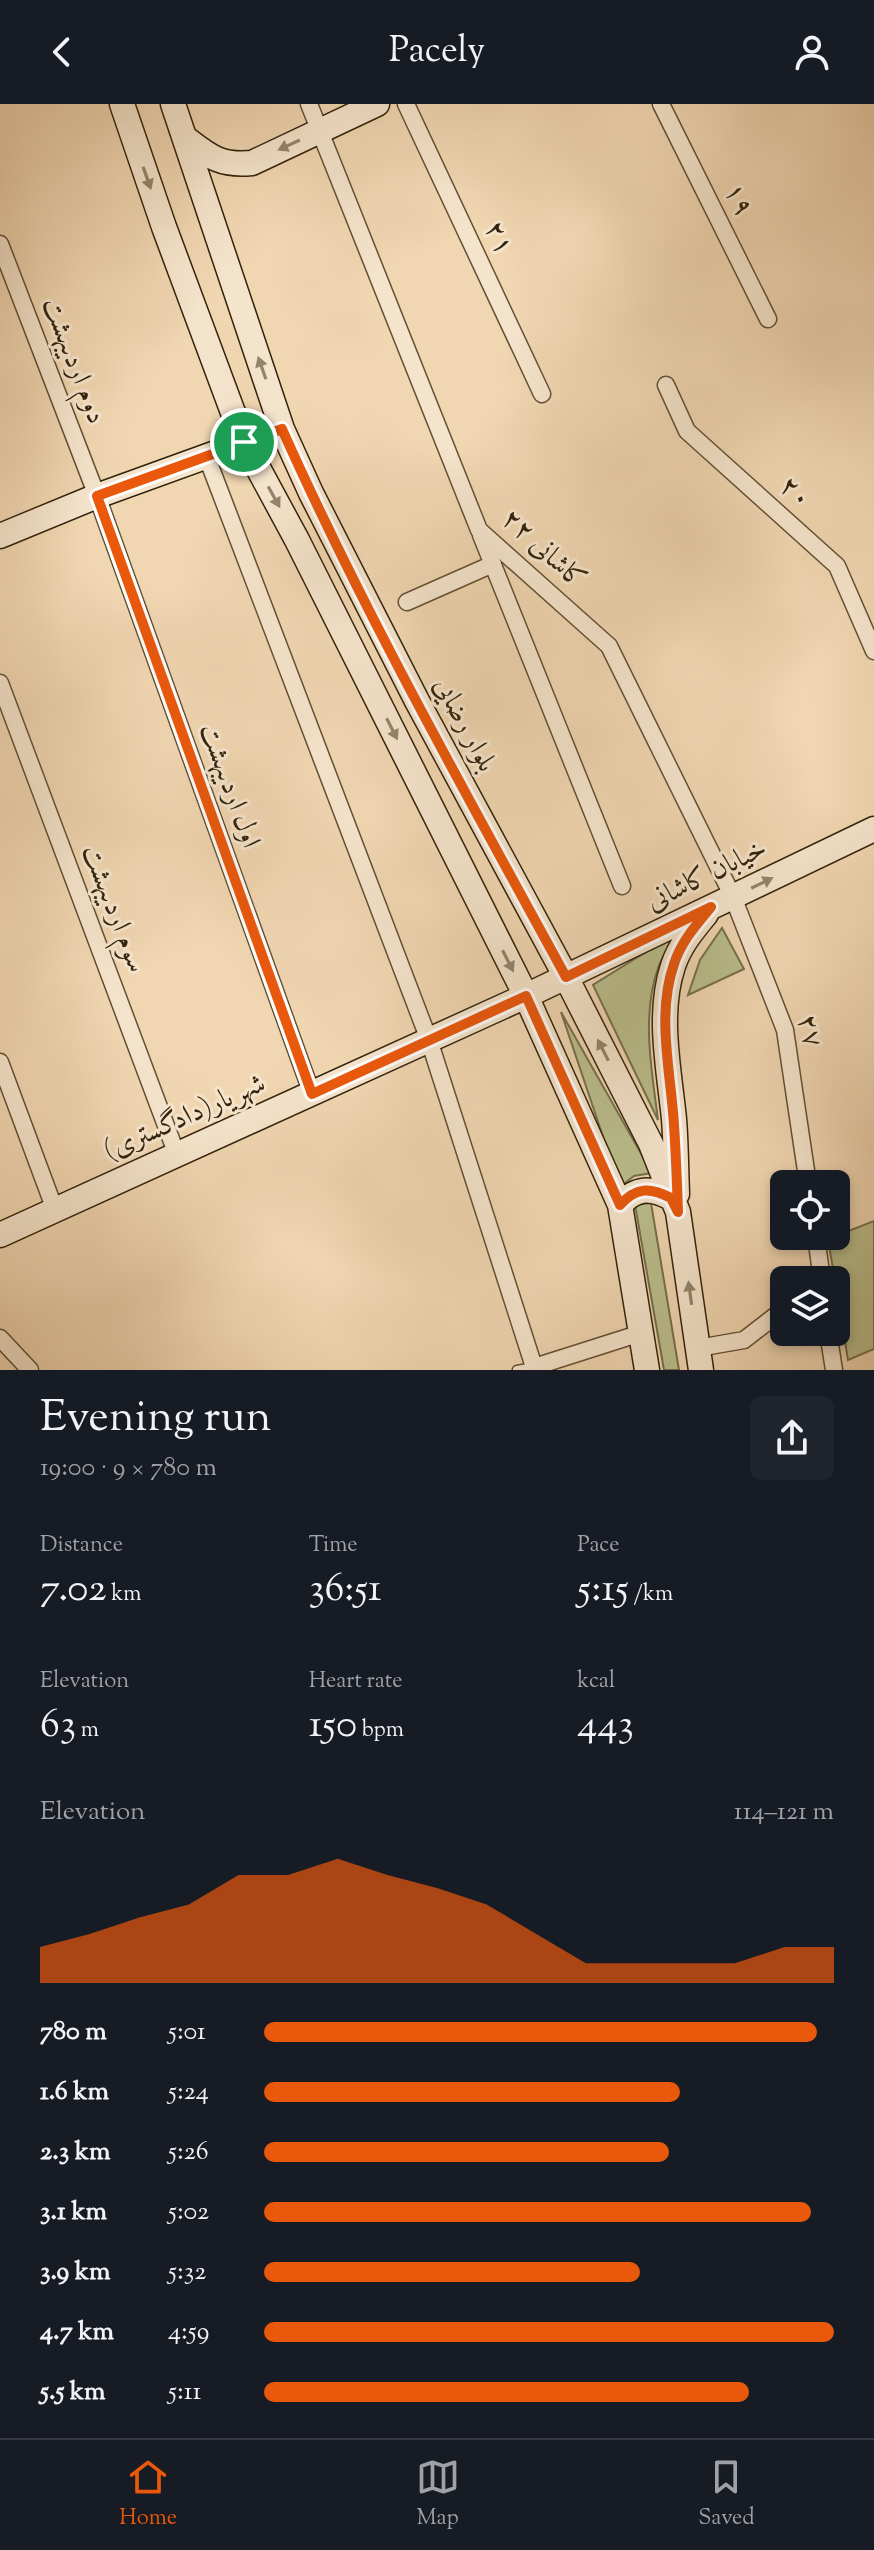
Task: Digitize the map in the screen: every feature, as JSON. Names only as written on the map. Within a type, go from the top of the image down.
[{"type":"main road","points":[[122,104],[244,442],[297,540],[526,996],[620,1205],[647,1370]]},
{"type":"main road","name":"بلوار رضایی","points":[[173,104],[282,429],[311,493],[651,1144],[674,1205],[700,1359]]},
{"type":"main road","points":[[184,137],[216,161],[234,165],[252,163],[377,104]]},
{"type":"main road","points":[[0,536],[97,496],[282,429]]},
{"type":"main road","name":"خیابان کاشانی","points":[[526,996],[874,829]]},
{"type":"main road","points":[[674,1205],[674,1126],[666,1031],[668,983],[685,940],[711,907]]},
{"type":"main road","name":"شهریار(دادگستری)","points":[[0,1235],[526,996]]},
{"type":"main road","points":[[620,1205],[642,1190],[655,1191],[674,1205]]},
{"type":"street","name":"کاشانی ۲۲","points":[[309,104],[479,530],[609,646],[733,897]]},
{"type":"street","name":"۲۱","points":[[406,104],[542,394]]},
{"type":"street","name":"۱۹","points":[[661,104],[768,319]]},
{"type":"street","name":"دوم اردیبهشت","points":[[0,244],[97,496]]},
{"type":"street","name":"۲۰","points":[[666,385],[687,431],[837,566],[874,651]]},
{"type":"street","points":[[206,455],[429,1040],[534,1367],[641,1333]]},
{"type":"street","name":"اول اردیبهشت","points":[[97,496],[312,1094]]},
{"type":"street","points":[[479,530],[622,886]]},
{"type":"street","points":[[407,602],[493,564]]},
{"type":"street","name":"سوم اردیبهشت","points":[[0,683],[177,1155]]},
{"type":"street","name":"۲۷","points":[[733,897],[785,1030],[806,1170]]},
{"type":"street","points":[[0,1062],[55,1210]]},
{"type":"street","points":[[700,1359],[744,1340],[770,1320]]},
{"type":"street","points":[[0,1338],[30,1370]]},
{"type":"street","points":[[830,1346],[834,1370]]},
{"type":"lane","points":[[517,1370],[534,1367]]},
{"type":"green space","points":[[722,928],[744,969],[688,995],[700,960]]},
{"type":"green space","points":[[675,934],[658,968],[650,1006],[649,1044],[658,1120],[593,985]]},
{"type":"green space","points":[[561,1012],[652,1173],[634,1176],[620,1187]]},
{"type":"green space","points":[[651,1203],[679,1370],[664,1370],[635,1205]]},
{"type":"green space","points":[[874,1221],[874,1349],[848,1360],[846,1346],[850,1346],[850,1266],[832,1266],[830,1250],[850,1250],[850,1230]]},
{"type":"route","points":[[282,429],[311,493],[417,701],[566,977],[711,907],[685,940],[668,983],[666,1031],[678,1212],[671,1198],[651,1190],[637,1191],[620,1205],[526,996],[312,1094],[97,496],[244,442],[282,429]]}]
